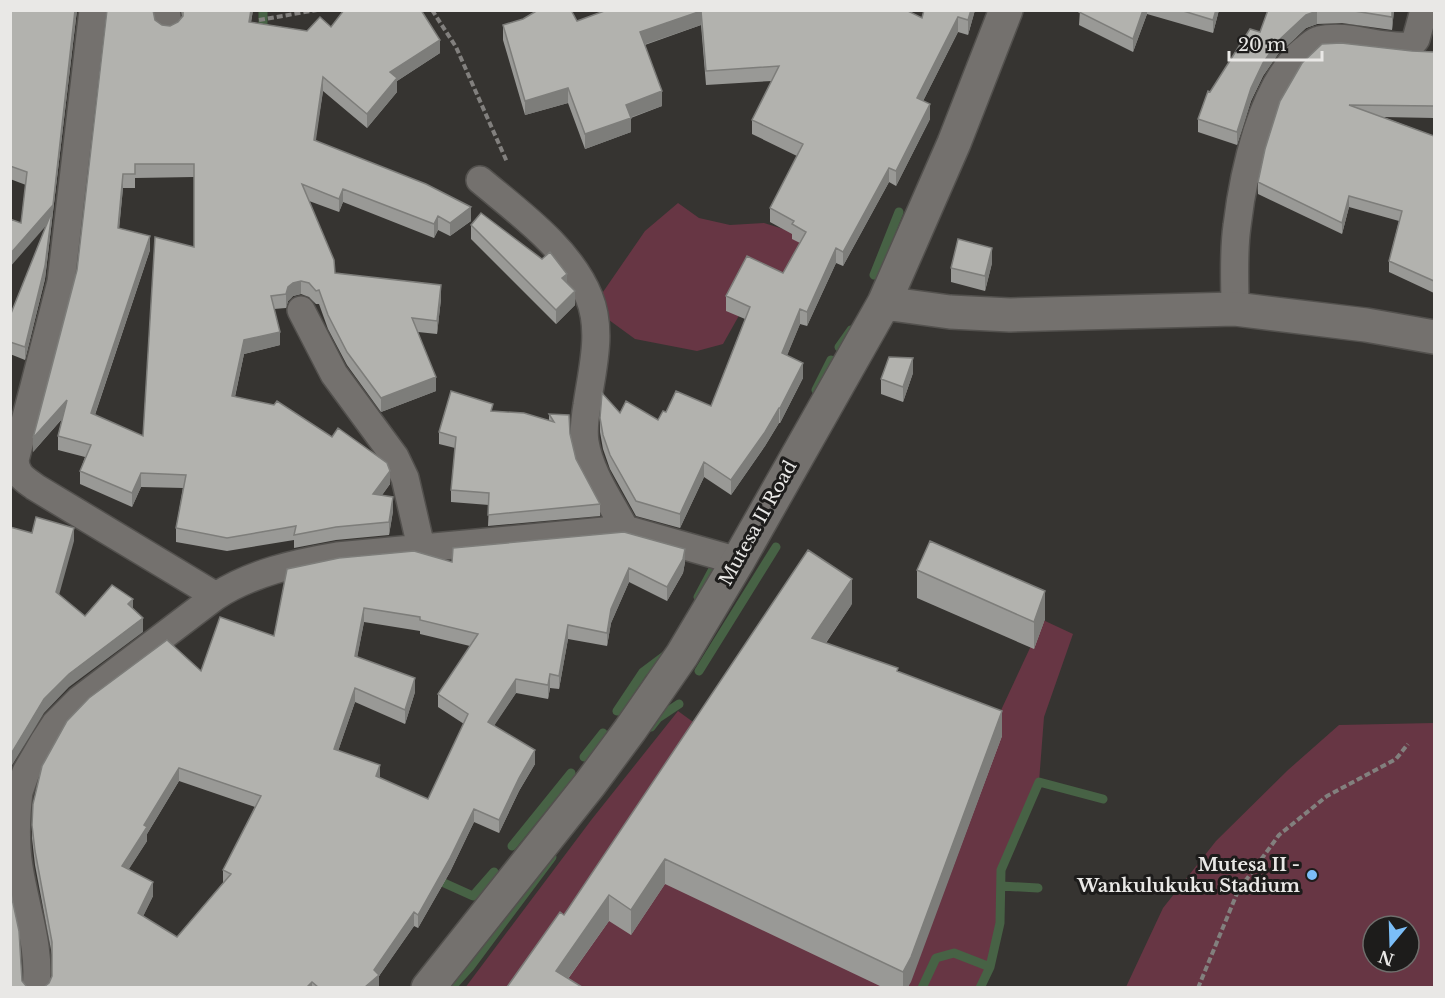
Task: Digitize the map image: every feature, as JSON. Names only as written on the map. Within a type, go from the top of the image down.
[{"type":"street","points":[[93,10],[61,282],[15,460],[16,467],[18,474],[35,487],[216,596]]},
{"type":"street","name":"Mutesa II Road","points":[[428,987],[630,730],[682,656],[884,303],[954,144],[1006,10]]},
{"type":"street","points":[[1234,309],[1236,229],[1242,189],[1250,156],[1278,81],[1295,57],[1316,40],[1341,37],[1401,47],[1425,40],[1424,10]]},
{"type":"street","points":[[480,180],[537,228],[562,255],[589,296],[596,329],[584,440],[594,470],[625,529]]},
{"type":"street","points":[[884,303],[950,312],[1010,315],[1234,309],[1366,326],[1434,338]]},
{"type":"street","points":[[301,310],[334,374],[395,457],[405,478],[421,548]]},
{"type":"street","points":[[36,987],[35,943],[18,866],[15,790],[55,724],[79,700],[216,596],[255,576],[298,563],[338,556],[625,529],[738,561]]},
{"type":"path","points":[[259,20],[283,14],[317,10]]},
{"type":"path","points":[[432,10],[456,46],[508,165]]},
{"type":"path","points":[[1198,987],[1238,891],[1279,835],[1327,796],[1396,759],[1408,744]]},
{"type":"shaded area","points":[[678,203],[699,218],[730,225],[764,223],[806,236],[786,290],[747,270],[733,282],[741,312],[723,344],[697,351],[635,339],[598,312],[603,292],[645,231]]},
{"type":"shaded area","points":[[1043,620],[1073,634],[1044,717],[1039,782],[1001,870],[1000,923],[990,967],[980,987],[465,988],[592,819],[678,711],[715,738],[989,736]]},
{"type":"shaded area","name":"Mutesa II - Wankulukuku Stadium","points":[[1434,723],[1434,987],[1126,987],[1163,908],[1216,841],[1288,770],[1339,725]]},
{"type":"building","points":[[10,10],[75,10],[53,205],[10,254],[10,219],[21,223],[27,172],[10,166]]},
{"type":"building","points":[[107,10],[153,10],[155,20],[162,25],[170,26],[183,16],[183,10],[251,10],[249,22],[307,31],[320,17],[331,27],[344,10],[421,10],[440,40],[390,72],[397,78],[367,114],[323,77],[314,140],[426,184],[471,207],[450,223],[438,216],[434,224],[343,189],[339,199],[302,184],[334,260],[335,273],[441,285],[437,321],[412,318],[436,377],[381,398],[347,352],[328,315],[319,290],[316,291],[309,283],[301,281],[288,287],[286,294],[271,296],[280,332],[244,340],[232,396],[274,405],[277,401],[332,437],[338,428],[387,463],[390,471],[373,494],[393,497],[389,522],[336,527],[294,535],[296,526],[227,538],[176,528],[186,475],[141,473],[132,493],[80,471],[91,445],[58,436],[67,400],[33,438],[77,270]],"holes":[[[135,164],[194,164],[194,247],[155,237],[143,436],[91,413],[150,236],[118,228],[123,174],[135,174]]]},
{"type":"building","points":[[538,10],[571,10],[577,21],[607,10],[906,10],[922,18],[924,10],[971,10],[968,20],[958,17],[917,98],[930,104],[896,171],[889,168],[843,252],[836,248],[807,312],[800,309],[782,353],[803,363],[780,408],[731,480],[704,462],[680,514],[636,501],[610,455],[603,435],[600,418],[602,393],[620,413],[626,401],[658,420],[663,411],[666,412],[676,391],[711,406],[750,307],[726,296],[747,256],[783,273],[806,232],[792,224],[794,221],[770,208],[803,144],[752,120],[779,66],[706,71],[701,11],[640,32],[662,91],[626,105],[631,118],[585,134],[568,88],[525,101],[503,25],[523,19]]},
{"type":"building","points":[[1080,10],[1143,10],[1133,39],[1079,12]]},
{"type":"building","points":[[1180,10],[1216,10],[1213,20]]},
{"type":"building","points":[[1268,10],[1329,10],[1306,15],[1278,41],[1263,63],[1251,88],[1237,132],[1198,119],[1208,91],[1210,92],[1250,29],[1260,32]]},
{"type":"building","points":[[1348,10],[1392,10],[1392,17]]},
{"type":"building","points":[[1341,43],[1434,52],[1434,106],[1349,105],[1434,136],[1434,281],[1389,261],[1402,211],[1349,196],[1342,223],[1258,182],[1265,149],[1280,101],[1302,63],[1322,44]]},
{"type":"building","points":[[52,211],[45,266],[25,347],[10,342],[10,316]]},
{"type":"building","points":[[481,213],[542,259],[550,252],[567,274],[562,278],[575,291],[556,310],[471,225]]},
{"type":"building","points":[[958,239],[992,248],[985,276],[951,268]]},
{"type":"building","points":[[889,357],[913,358],[903,387],[881,379]]},
{"type":"building","points":[[451,391],[493,404],[491,411],[524,413],[554,422],[549,414],[569,415],[570,434],[576,459],[600,504],[488,515],[489,493],[451,490],[456,437],[439,432]]},
{"type":"building","points":[[36,517],[74,528],[56,592],[85,616],[112,585],[133,599],[128,604],[143,618],[69,674],[44,699],[11,754],[10,527],[32,533]]},
{"type":"building","points":[[624,532],[685,549],[683,559],[667,587],[629,568],[611,609],[607,633],[568,625],[559,676],[550,674],[548,685],[516,679],[488,722],[535,750],[499,820],[474,809],[418,915],[414,912],[374,970],[379,975],[365,987],[318,987],[312,982],[307,987],[44,987],[52,976],[52,942],[35,851],[32,825],[33,804],[42,766],[67,721],[89,698],[167,640],[201,671],[220,617],[274,636],[287,569],[339,558],[414,551],[452,562],[453,548]],"holes":[[[364,608],[420,617],[420,620],[478,634],[438,694],[468,714],[428,799],[376,776],[380,765],[334,749],[355,688],[405,710],[415,678],[355,656]],[[179,768],[261,796],[223,870],[231,874],[177,937],[138,913],[153,882],[122,866],[147,827],[144,825]]]},
{"type":"building","points":[[930,541],[1045,591],[1034,622],[917,570]]},
{"type":"building","points":[[808,550],[852,579],[812,638],[898,668],[897,671],[1002,711],[911,957],[903,972],[665,859],[631,910],[609,895],[556,971],[582,987],[507,987],[560,912],[564,915]]},
{"type":"building","points":[[10,889],[19,931],[22,981],[27,987],[10,987]]},
{"type":"waterway","points":[[263,10],[263,29]]},
{"type":"waterway","points":[[874,275],[899,212]]},
{"type":"waterway","points":[[839,347],[851,330]]},
{"type":"waterway","points":[[816,390],[831,360]]},
{"type":"waterway","points":[[699,671],[776,547]]},
{"type":"waterway","points":[[698,597],[714,567]]},
{"type":"waterway","points":[[617,711],[643,672],[667,654]]},
{"type":"waterway","points":[[651,727],[658,718],[679,704]]},
{"type":"waterway","points":[[584,757],[603,733]]},
{"type":"waterway","points":[[512,846],[571,773]]},
{"type":"waterway","points":[[980,988],[990,967],[1000,923],[1001,870],[1039,782],[1103,799]]},
{"type":"waterway","points":[[451,988],[470,967],[552,857]]},
{"type":"waterway","points":[[433,878],[473,896],[494,872]]},
{"type":"waterway","points":[[1001,886],[1038,888]]},
{"type":"waterway","points":[[922,988],[936,958],[954,953],[990,967]]},
{"type":"place","name":"Mutesa II - Wankulukuku Stadium","points":[[1312,875]]}]
